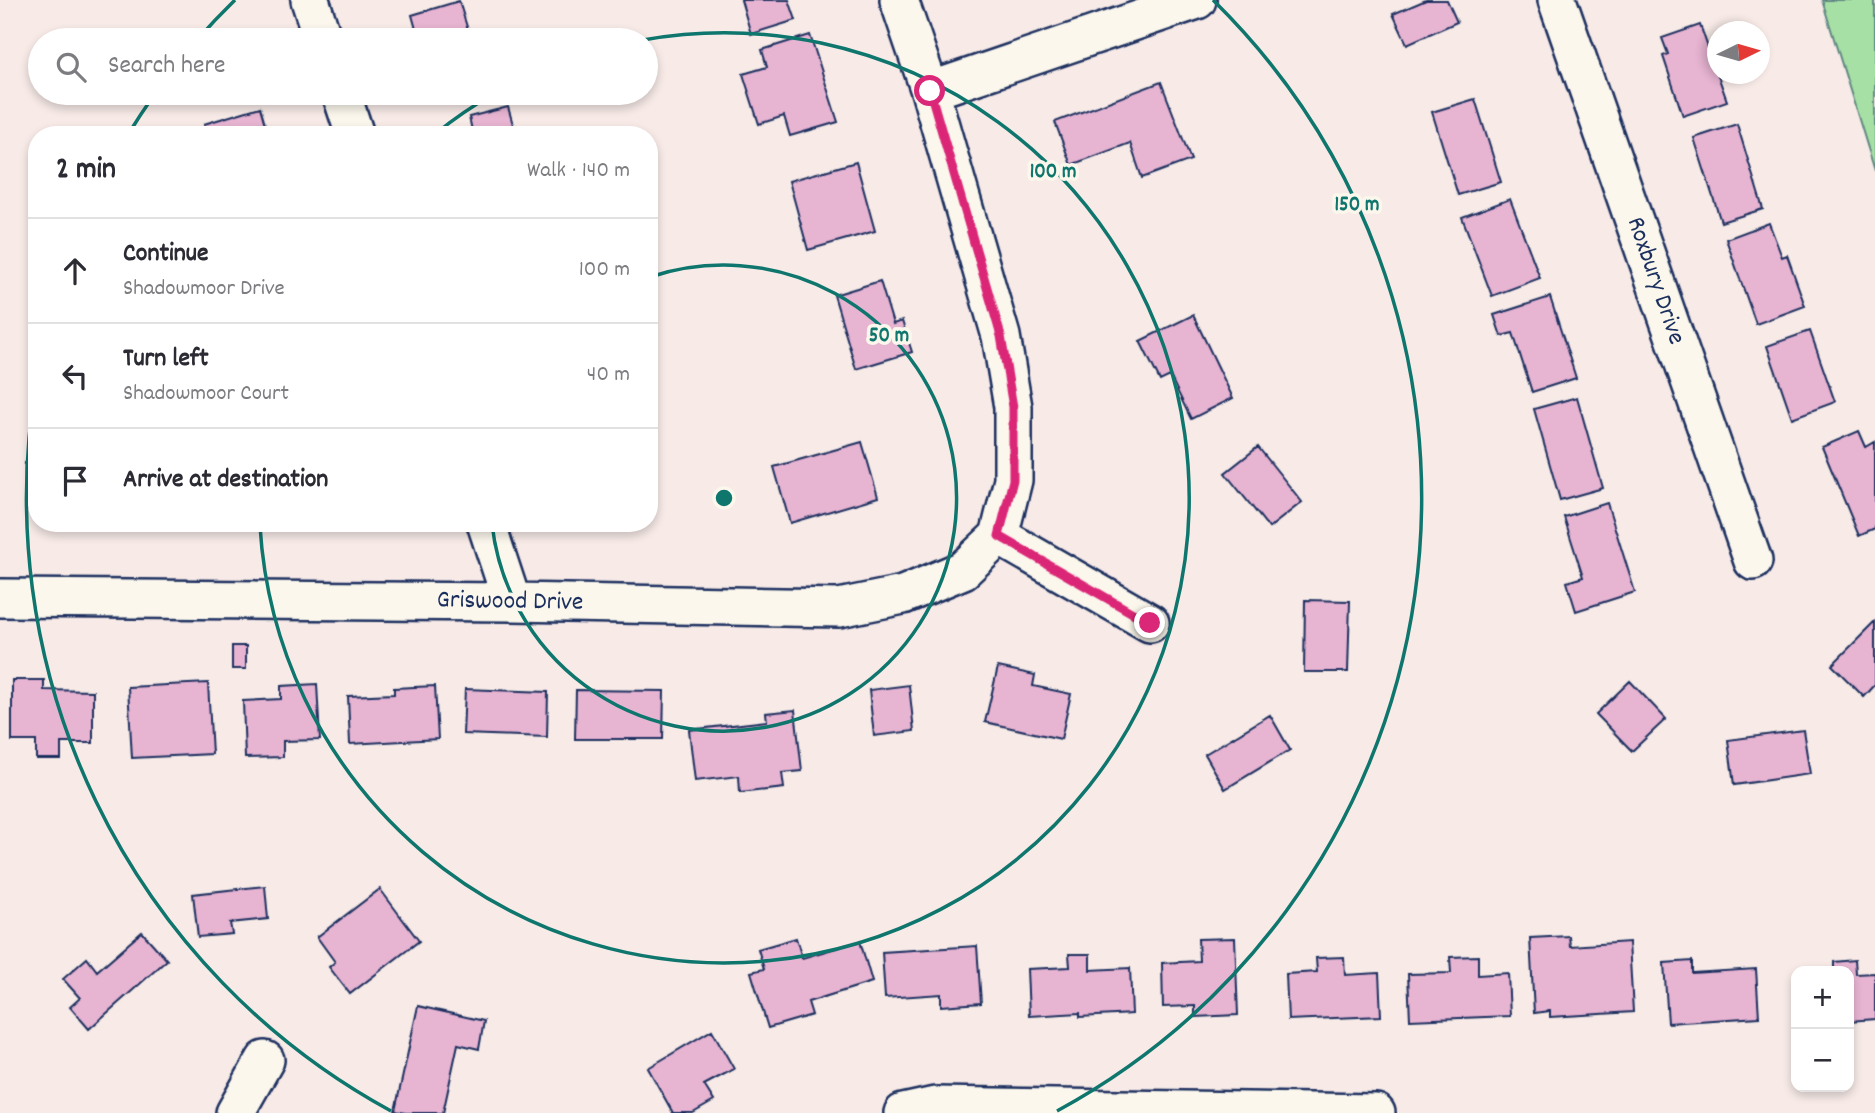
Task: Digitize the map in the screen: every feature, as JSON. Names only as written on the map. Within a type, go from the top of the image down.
[{"type":"street","points":[[310,0],[319,28]]},
{"type":"street","points":[[899,0],[930,91],[1001,336],[1013,407],[1013,480],[999,536],[1150,623]]},
{"type":"street","points":[[930,91],[1197,0]]},
{"type":"street","name":"Roxbury Drive","points":[[1557,0],[1753,561]]},
{"type":"street","points":[[345,105],[352,126]]},
{"type":"street","points":[[489,532],[512,602]]},
{"type":"street","name":"Griswood Drive","points":[[0,598],[512,602],[839,608],[903,595],[963,570],[999,536]]},
{"type":"street","points":[[235,1113],[265,1060]]},
{"type":"street","points":[[902,1113],[935,1106],[1376,1113]]},
{"type":"green space","points":[[1822,0],[1875,0],[1875,171]]},
{"type":"building","points":[[741,0],[789,0],[796,20],[751,34]]},
{"type":"building","points":[[1426,0],[1447,0],[1457,22],[1407,44],[1393,14]]},
{"type":"building","points":[[459,1],[467,28],[416,28],[412,15]]},
{"type":"building","points":[[1700,25],[1707,45],[1707,84],[1721,84],[1727,101],[1683,116],[1663,56],[1668,54],[1662,38]]},
{"type":"building","points":[[810,35],[838,122],[790,136],[784,116],[759,124],[743,74],[767,67],[762,50]]},
{"type":"building","points":[[1161,82],[1191,160],[1142,178],[1130,143],[1071,165],[1055,122]]},
{"type":"building","points":[[1475,99],[1501,182],[1458,195],[1432,112]]},
{"type":"building","points":[[260,107],[265,126],[205,126]]},
{"type":"building","points":[[508,107],[513,126],[471,126],[469,117]]},
{"type":"building","points":[[1737,124],[1763,209],[1721,222],[1694,138]]},
{"type":"building","points":[[856,162],[875,231],[808,250],[789,181]]},
{"type":"building","points":[[1510,199],[1540,278],[1492,296],[1462,217]]},
{"type":"building","points":[[1769,223],[1782,257],[1787,255],[1805,306],[1756,324],[1726,239]]},
{"type":"building","points":[[880,281],[893,324],[902,321],[912,352],[856,369],[834,295]]},
{"type":"building","points":[[1550,297],[1576,378],[1532,392],[1513,333],[1501,336],[1494,315]]},
{"type":"building","points":[[1193,315],[1233,398],[1191,419],[1170,376],[1160,381],[1140,341]]},
{"type":"building","points":[[1810,331],[1835,402],[1792,418],[1767,346]]},
{"type":"building","points":[[1577,397],[1603,488],[1560,500],[1534,409]]},
{"type":"building","points":[[1859,431],[1866,447],[1875,442],[1875,529],[1859,536],[1822,447]]},
{"type":"building","points":[[862,442],[878,497],[790,523],[774,467]]},
{"type":"building","points":[[1258,447],[1302,502],[1269,528],[1225,473]]},
{"type":"building","points":[[25,463],[28,463],[28,510]]},
{"type":"building","points":[[1607,503],[1635,592],[1576,611],[1567,582],[1583,577],[1564,517]]},
{"type":"building","points":[[1305,600],[1350,601],[1348,672],[1304,672]]},
{"type":"building","points":[[1875,622],[1875,685],[1864,697],[1832,665]]},
{"type":"building","points":[[232,646],[246,646],[246,669],[232,669]]},
{"type":"building","points":[[998,667],[1035,675],[1033,686],[1071,694],[1061,739],[985,722]]},
{"type":"building","points":[[12,680],[44,680],[44,690],[93,691],[93,743],[61,743],[61,759],[36,759],[36,741],[12,741]]},
{"type":"building","points":[[1630,681],[1666,719],[1632,751],[1596,714]]},
{"type":"building","points":[[208,683],[212,754],[132,758],[128,687]]},
{"type":"building","points":[[317,684],[320,740],[283,741],[283,757],[245,758],[243,701],[281,699],[281,686]]},
{"type":"building","points":[[909,685],[914,731],[874,736],[869,690]]},
{"type":"building","points":[[435,686],[438,739],[350,744],[348,696],[394,694],[394,688]]},
{"type":"building","points":[[465,689],[548,692],[547,737],[463,734]]},
{"type":"building","points":[[576,690],[664,691],[663,739],[575,739]]},
{"type":"building","points":[[795,710],[802,771],[782,773],[784,788],[740,793],[739,776],[695,781],[689,730],[767,721],[766,713]]},
{"type":"building","points":[[1270,715],[1290,750],[1225,789],[1205,754]]},
{"type":"building","points":[[1803,730],[1810,774],[1734,785],[1728,740]]},
{"type":"building","points":[[265,886],[268,919],[230,923],[232,934],[198,937],[193,894]]},
{"type":"building","points":[[380,889],[419,941],[350,994],[329,967],[335,962],[317,937]]},
{"type":"building","points":[[142,932],[167,960],[89,1029],[70,1007],[80,998],[63,979],[87,958],[97,971]]},
{"type":"building","points":[[1569,936],[1570,946],[1629,942],[1633,1012],[1550,1017],[1550,1011],[1534,1013],[1530,938]]},
{"type":"building","points":[[796,938],[802,958],[860,941],[872,982],[808,1002],[812,1015],[768,1028],[751,972],[764,969],[758,949]]},
{"type":"building","points":[[1235,938],[1238,1015],[1195,1017],[1195,1006],[1163,1007],[1162,963],[1199,961],[1198,939]]},
{"type":"building","points":[[977,946],[981,1003],[941,1006],[941,994],[885,998],[882,952]]},
{"type":"building","points":[[1069,954],[1090,954],[1090,970],[1130,968],[1132,1014],[1029,1016],[1027,969],[1070,967]]},
{"type":"building","points":[[1478,956],[1478,975],[1508,973],[1510,1016],[1410,1020],[1408,974],[1451,973],[1450,957]]},
{"type":"building","points":[[1344,957],[1345,975],[1379,973],[1381,1016],[1288,1020],[1286,974],[1317,972],[1316,958]]},
{"type":"building","points":[[1855,960],[1856,974],[1875,973],[1875,1019],[1854,1021],[1854,966],[1834,966],[1834,962]]},
{"type":"building","points":[[1692,961],[1692,973],[1756,969],[1759,1017],[1668,1023],[1664,963]]},
{"type":"building","points":[[418,1006],[484,1021],[479,1049],[458,1044],[443,1113],[395,1111]]},
{"type":"building","points":[[712,1030],[734,1069],[704,1085],[714,1101],[693,1113],[673,1113],[648,1068]]},
{"type":"route","points":[[930,91],[1001,336],[1013,407],[1013,480],[999,536],[1150,623]]}]
